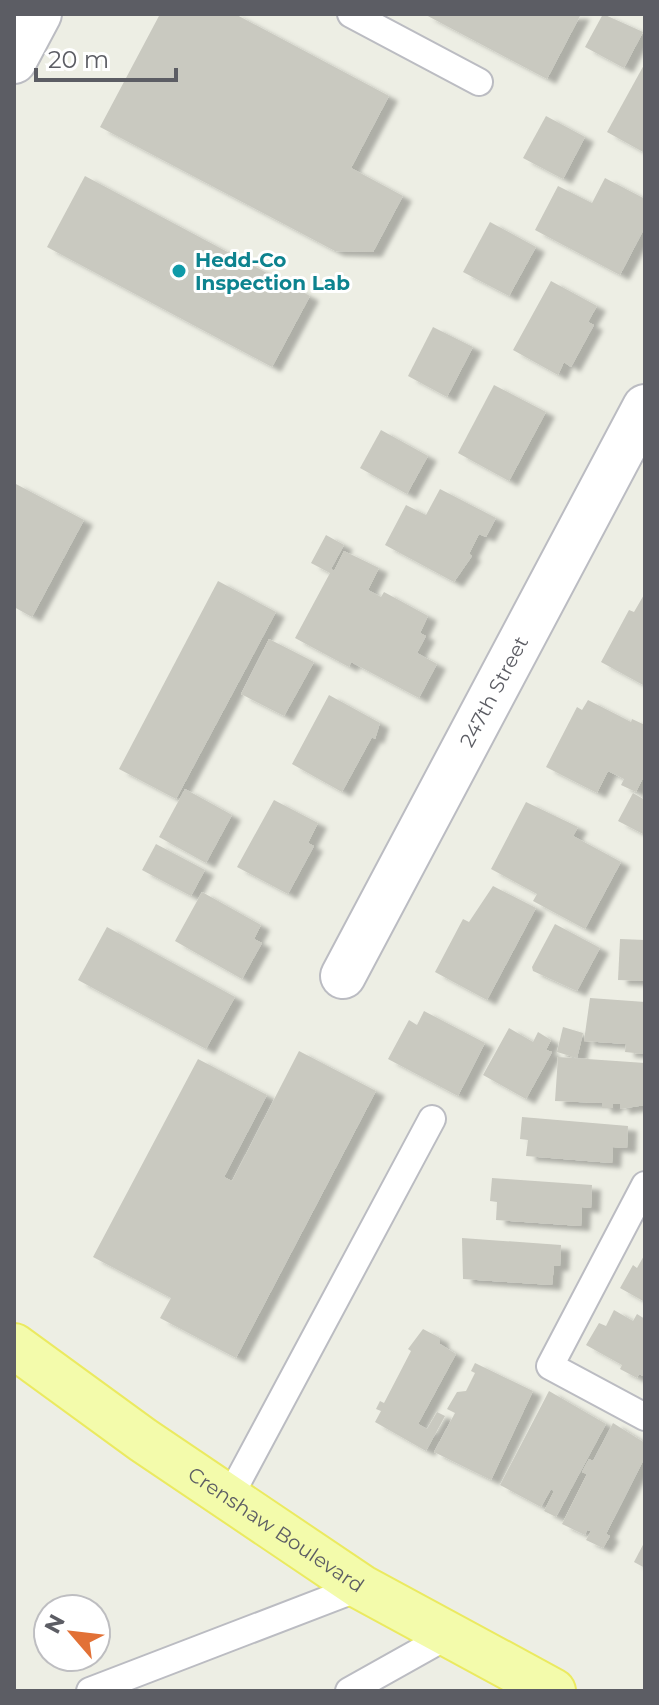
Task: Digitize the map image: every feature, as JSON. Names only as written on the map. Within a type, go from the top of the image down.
[{"type":"main road","name":"Crenshaw Boulevard","points":[[14,1346],[361,1587],[553,1691]]},
{"type":"street","points":[[14,61],[39,14]]},
{"type":"street","name":"247th Street","points":[[343,976],[645,407]]},
{"type":"lane","points":[[351,14],[479,82]]},
{"type":"lane","points":[[229,1498],[432,1119]]},
{"type":"lane","points":[[645,1185],[550,1366],[645,1417]]},
{"type":"lane","points":[[90,1691],[361,1587]]},
{"type":"lane","points":[[349,1691],[449,1635]]},
{"type":"building","points":[[160,14],[235,14],[389,96],[351,168],[403,196],[373,252],[335,251],[100,127]]},
{"type":"building","points":[[424,14],[581,14],[547,79]]},
{"type":"building","points":[[603,14],[643,32],[624,68],[585,47]]},
{"type":"building","points":[[645,63],[645,153],[607,132]]},
{"type":"building","points":[[546,116],[585,137],[563,179],[523,158]]},
{"type":"building","name":"Hedd-Co Inspection Lab","points":[[85,176],[310,296],[272,367],[47,247]]},
{"type":"building","points":[[605,178],[645,199],[645,227],[620,275],[535,230],[558,186],[592,203]]},
{"type":"building","points":[[490,222],[536,247],[509,296],[463,272]]},
{"type":"building","points":[[551,281],[597,306],[588,322],[594,325],[571,367],[564,362],[558,375],[513,350]]},
{"type":"building","points":[[433,327],[473,347],[447,397],[408,376]]},
{"type":"building","points":[[494,385],[546,412],[509,481],[458,453]]},
{"type":"building","points":[[381,430],[428,456],[407,494],[360,468]]},
{"type":"building","points":[[14,483],[84,520],[32,617],[14,607]]},
{"type":"building","points":[[440,489],[496,518],[486,537],[479,534],[469,554],[472,556],[454,582],[385,545],[406,505],[426,515]]},
{"type":"building","points":[[326,535],[344,545],[331,569],[334,571],[344,551],[379,568],[368,590],[381,597],[384,592],[428,616],[420,633],[426,636],[417,653],[437,664],[419,698],[351,662],[349,667],[295,638],[330,573],[311,563]]},
{"type":"building","points":[[218,581],[276,612],[176,799],[119,769]]},
{"type":"building","points":[[645,593],[645,686],[601,662],[629,610],[634,612]]},
{"type":"building","points":[[269,639],[314,662],[284,716],[241,694]]},
{"type":"building","points":[[329,695],[380,723],[375,739],[372,737],[342,792],[292,764]]},
{"type":"building","points":[[588,700],[631,722],[632,719],[645,725],[645,774],[636,792],[621,785],[624,779],[608,771],[597,793],[546,767],[577,707],[582,710]]},
{"type":"building","points":[[185,789],[232,815],[206,863],[159,837]]},
{"type":"building","points":[[633,793],[645,800],[645,835],[618,821]]},
{"type":"building","points":[[274,800],[318,823],[308,843],[314,846],[288,894],[237,867]]},
{"type":"building","points":[[526,802],[578,827],[573,836],[621,862],[585,929],[533,901],[537,894],[491,869]]},
{"type":"building","points":[[156,844],[205,870],[191,896],[142,870]]},
{"type":"building","points":[[493,886],[536,908],[487,1000],[435,972],[463,919],[469,922]]},
{"type":"building","points":[[202,892],[261,925],[254,939],[262,943],[242,979],[175,941]]},
{"type":"building","points":[[555,924],[600,948],[577,991],[533,971],[532,967]]},
{"type":"building","points":[[107,927],[235,997],[206,1049],[78,980]]},
{"type":"building","points":[[620,939],[645,940],[645,981],[618,980]]},
{"type":"building","points":[[590,998],[645,1002],[645,1054],[625,1052],[626,1044],[584,1041]]},
{"type":"building","points":[[424,1011],[485,1043],[458,1096],[388,1059],[409,1020],[417,1025]]},
{"type":"building","points":[[563,1027],[583,1033],[577,1058],[557,1052]]},
{"type":"building","points":[[509,1028],[533,1042],[538,1032],[551,1040],[546,1050],[552,1052],[526,1099],[483,1075]]},
{"type":"building","points":[[299,1051],[376,1091],[236,1358],[160,1318],[171,1298],[93,1257],[198,1059],[267,1095],[224,1177],[232,1181]]},
{"type":"building","points":[[558,1057],[645,1063],[645,1105],[620,1109],[620,1104],[602,1108],[602,1103],[555,1101]]},
{"type":"building","points":[[522,1117],[628,1126],[627,1148],[613,1147],[612,1163],[526,1156],[528,1140],[520,1139]]},
{"type":"building","points":[[492,1178],[592,1185],[591,1208],[582,1207],[581,1226],[496,1220],[497,1202],[490,1201]]},
{"type":"building","points":[[462,1238],[561,1245],[560,1266],[554,1266],[552,1285],[463,1279]]},
{"type":"building","points":[[645,1254],[645,1302],[620,1288],[633,1265],[637,1268]]},
{"type":"building","points":[[614,1310],[633,1321],[637,1314],[645,1319],[645,1377],[639,1374],[637,1378],[620,1369],[622,1365],[586,1345],[599,1323],[606,1326]]},
{"type":"building","points":[[423,1329],[440,1338],[440,1344],[456,1354],[418,1424],[427,1429],[437,1412],[445,1416],[426,1451],[375,1422],[381,1411],[376,1409],[380,1401],[384,1403],[411,1351],[408,1349]]},
{"type":"building","points":[[475,1363],[533,1391],[491,1480],[434,1452],[455,1413],[447,1409],[457,1392],[466,1391],[475,1373],[471,1371]]},
{"type":"building","points":[[549,1391],[606,1424],[556,1517],[544,1511],[554,1491],[551,1489],[541,1507],[500,1485]]},
{"type":"building","points":[[613,1423],[645,1443],[645,1457],[606,1534],[610,1536],[603,1548],[586,1540],[591,1531],[587,1530],[585,1535],[562,1524],[587,1474],[582,1472],[589,1459],[593,1461]]},
{"type":"building","points":[[645,1541],[645,1568],[634,1562]]},
{"type":"place","name":"Hedd-Co Inspection Lab","points":[[179,271]]}]
